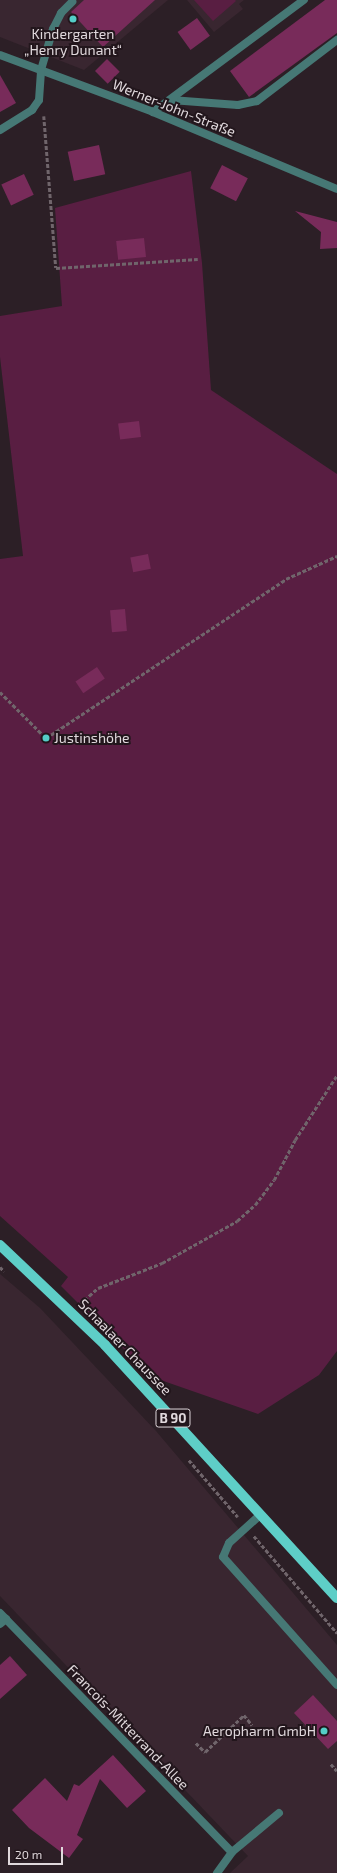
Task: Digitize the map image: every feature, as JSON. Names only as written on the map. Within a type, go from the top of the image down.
[{"type":"main road","name":"Schaalaer Chaussee","points":[[0,1245],[73,1312],[156,1399],[259,1516],[337,1598]]},
{"type":"street","points":[[153,112],[304,0]]},
{"type":"street","points":[[0,130],[32,110],[39,100],[41,70],[53,29],[61,13],[72,2]]},
{"type":"street","points":[[171,100],[238,105],[257,101],[337,40]]},
{"type":"street","name":"Werner-John-Straße","points":[[0,55],[153,112],[337,189]]},
{"type":"street","points":[[259,1516],[229,1543],[223,1558],[337,1685]]},
{"type":"street","name":"Francois-Mitterrand-Allee","points":[[0,1613],[3,1622],[232,1852]]},
{"type":"street","points":[[217,1873],[232,1852],[279,1813]]},
{"type":"path","points":[[39,100],[44,116],[56,268],[198,259]]},
{"type":"path","points":[[0,692],[46,738],[286,579],[337,556]]},
{"type":"path","points":[[73,1312],[98,1288],[162,1263],[242,1217],[255,1205],[274,1180],[296,1140],[337,1075]]},
{"type":"path","points":[[0,1267],[6,1272]]},
{"type":"path","points":[[186,1457],[337,1633]]},
{"type":"path","points":[[196,1743],[205,1752],[244,1715],[252,1725]]},
{"type":"path","points":[[331,1764],[337,1771]]},
{"type":"shaded area","name":"Kindergarten „Henry Dunant“","points":[[0,0],[168,0],[84,70],[0,37]]},
{"type":"shaded area","points":[[187,0],[244,0],[239,4],[243,9],[214,32]]},
{"type":"shaded area","points":[[194,0],[235,0],[236,1],[213,21]]},
{"type":"shaded area","points":[[191,171],[202,263],[211,390],[337,474],[337,1351],[319,1375],[258,1414],[152,1377],[61,1286],[68,1277],[0,1216],[0,559],[23,556],[0,357],[0,316],[62,306],[55,208]]},
{"type":"shaded area","points":[[0,1274],[40,1308],[156,1431],[337,1645],[337,1873],[230,1873],[248,1856],[0,1596]]},
{"type":"building","points":[[84,0],[155,0],[103,47],[71,12]]},
{"type":"building","points":[[325,0],[337,0],[337,33],[249,97],[230,71]]},
{"type":"building","points":[[197,18],[210,36],[191,50],[178,32]]},
{"type":"building","points":[[107,59],[120,72],[108,84],[95,71]]},
{"type":"building","points":[[0,75],[16,103],[0,112]]},
{"type":"building","points":[[99,145],[105,174],[74,181],[68,152]]},
{"type":"building","points":[[222,165],[248,178],[236,201],[210,188]]},
{"type":"building","points":[[24,174],[34,195],[11,205],[1,185]]},
{"type":"building","points":[[295,211],[337,222],[337,248],[320,249],[321,232]]},
{"type":"building","points":[[144,238],[146,257],[118,260],[116,241]]},
{"type":"building","points":[[139,421],[141,437],[120,439],[118,424]]},
{"type":"building","points":[[148,554],[151,569],[133,572],[130,557]]},
{"type":"building","points":[[125,609],[127,631],[112,632],[110,610]]},
{"type":"building","points":[[97,667],[105,679],[83,693],[75,682]]},
{"type":"building","points":[[10,1656],[27,1675],[0,1699],[0,1665]]},
{"type":"building","name":"Aeropharm GmbH","points":[[313,1695],[337,1721],[337,1741],[328,1749],[294,1713]]},
{"type":"building","points":[[113,1755],[146,1791],[127,1808],[100,1779],[77,1835],[83,1839],[69,1858],[29,1828],[12,1810],[45,1778],[67,1801],[74,1784],[79,1786]]},
{"type":"place","name":"Kindergarten „Henry Dunant“","points":[[73,19]]},
{"type":"place","name":"Justinshöhe","points":[[46,738]]},
{"type":"place","name":"Aeropharm GmbH","points":[[324,1731]]}]
